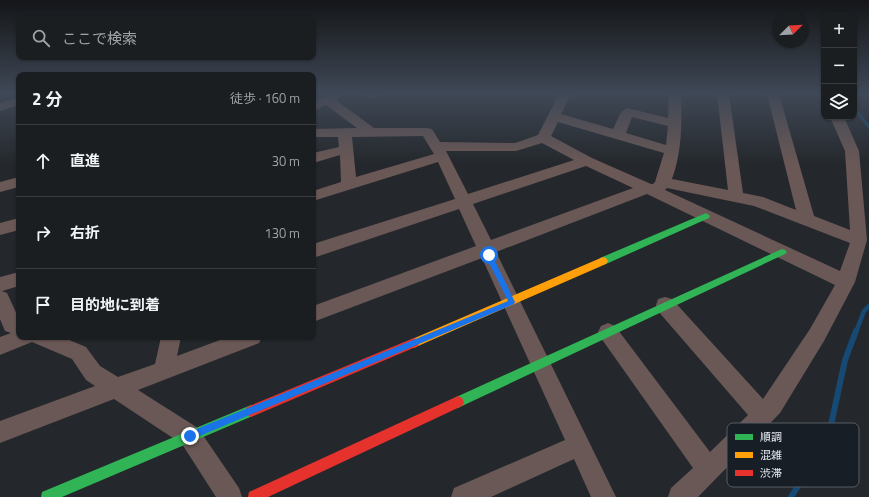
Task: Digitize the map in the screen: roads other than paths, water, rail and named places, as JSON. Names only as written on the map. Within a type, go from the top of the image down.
[{"type":"street","points":[[350,117],[370,132]]},
{"type":"street","points":[[543,138],[552,117]]},
{"type":"street","points":[[557,117],[672,151]]},
{"type":"street","points":[[618,135],[624,117]]},
{"type":"street","points":[[647,117],[675,124]]},
{"type":"street","points":[[656,187],[672,151],[674,117]]},
{"type":"street","points":[[726,117],[736,196]]},
{"type":"street","points":[[779,117],[806,218]]},
{"type":"street","points":[[754,423],[772,406],[817,335],[846,282],[859,240],[852,151],[838,120]]},
{"type":"street","points":[[316,133],[425,130],[440,151],[604,497]]},
{"type":"street","points":[[345,133],[348,185]]},
{"type":"street","points":[[316,195],[348,185],[440,151],[516,147],[543,138],[587,161],[656,187],[706,216],[846,282]]},
{"type":"street","points":[[316,157],[346,149]]},
{"type":"street","points":[[316,250],[587,161]]},
{"type":"street","points":[[0,188],[16,183]]},
{"type":"street","points":[[316,313],[656,187],[736,196],[757,201],[806,218],[859,240]]},
{"type":"street","points":[[47,497],[512,302],[706,216]]},
{"type":"street","points":[[0,229],[16,225]]},
{"type":"street","points":[[254,497],[782,252]]},
{"type":"street","points":[[0,284],[16,280]]},
{"type":"street","points":[[0,298],[12,325],[16,327]]},
{"type":"street","points":[[665,305],[762,415]]},
{"type":"street","points":[[608,332],[709,470]]},
{"type":"street","points":[[0,346],[17,340]]},
{"type":"street","points":[[47,340],[79,353],[94,373],[190,436],[230,497]]},
{"type":"street","points":[[164,370],[170,340]]},
{"type":"street","points":[[0,432],[244,340]]},
{"type":"street","points":[[463,497],[580,445]]},
{"type":"street","points":[[680,497],[727,451]]},
{"type":"waterway","points":[[861,117],[869,127]]},
{"type":"waterway","points":[[856,332],[864,311],[869,306]]},
{"type":"waterway","points":[[831,423],[845,360],[856,331]]},
{"type":"waterway","points":[[791,497],[797,487]]}]
